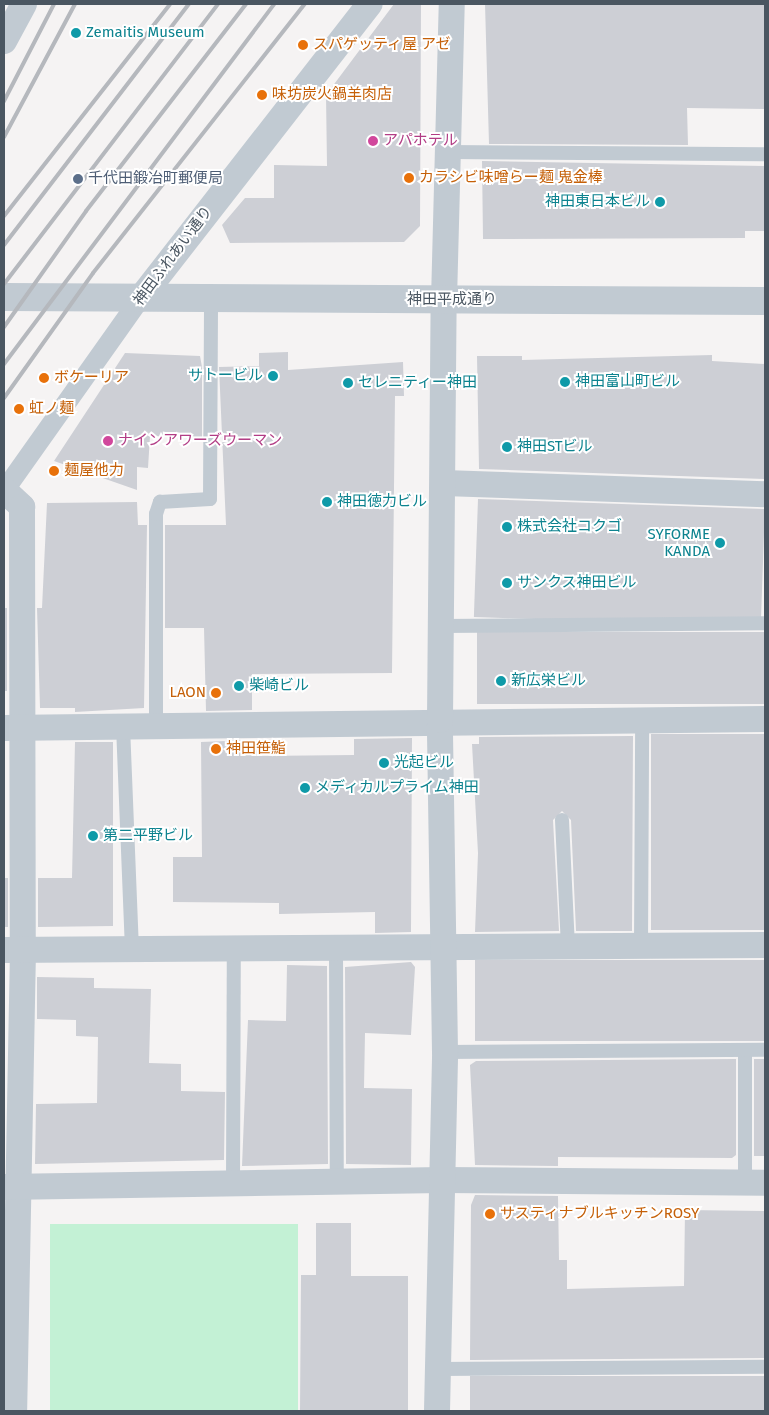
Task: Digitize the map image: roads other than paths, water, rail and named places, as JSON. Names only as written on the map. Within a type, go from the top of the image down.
[{"type":"street","points":[[4,41],[24,4]]},
{"type":"street","name":"神田ふれあい通り","points":[[4,491],[140,299],[370,4]]},
{"type":"street","points":[[437,1411],[445,1052],[445,947],[440,720],[444,484],[444,300],[452,4]]},
{"type":"street","name":"神田平成通り","points":[[4,297],[765,301]]},
{"type":"street","points":[[444,484],[765,494]]},
{"type":"street","points":[[4,491],[22,507],[13,727],[12,1187],[14,1411]]},
{"type":"street","points":[[13,727],[440,720],[765,719]]},
{"type":"street","points":[[13,950],[765,945]]},
{"type":"street","points":[[12,1187],[337,1184],[442,1180],[755,1183]]},
{"type":"lane","points":[[449,152],[765,154]]},
{"type":"lane","points":[[156,725],[156,514],[160,502],[210,499],[211,299]]},
{"type":"lane","points":[[441,626],[765,623]]},
{"type":"lane","points":[[641,946],[642,720]]},
{"type":"lane","points":[[123,726],[132,950]]},
{"type":"lane","points":[[562,820],[568,946]]},
{"type":"lane","points":[[233,1185],[234,948]]},
{"type":"lane","points":[[336,948],[337,1184]]},
{"type":"lane","points":[[445,1052],[765,1050]]},
{"type":"lane","points":[[745,1051],[755,1183]]},
{"type":"lane","points":[[438,1369],[765,1367]]},
{"type":"railway","points":[[4,101],[54,4]]},
{"type":"railway","points":[[4,137],[75,4]]},
{"type":"railway","points":[[4,216],[170,4]]},
{"type":"railway","points":[[4,245],[189,4]]},
{"type":"railway","points":[[4,284],[218,4]]},
{"type":"railway","points":[[4,327],[86,211],[246,4]]},
{"type":"railway","points":[[4,364],[274,4]]},
{"type":"railway","points":[[4,398],[93,273],[305,4]]},
{"type":"place","name":"Zemaitis Museum","points":[[76,33]]},
{"type":"place","name":"スパゲッティ屋 アゼ","points":[[303,45]]},
{"type":"place","name":"味坊炭火鍋羊肉店","points":[[262,95]]},
{"type":"place","name":"アパホテル","points":[[373,141]]},
{"type":"place","name":"カラシビ味噌らー麺 鬼金棒","points":[[409,178]]},
{"type":"place","name":"千代田鍛冶町郵便局","points":[[78,179]]},
{"type":"place","name":"神田東日本ビル","points":[[660,202]]},
{"type":"place","name":"サトービル","points":[[273,376]]},
{"type":"place","name":"ボケーリア","points":[[44,378]]},
{"type":"place","name":"神田富山町ビル","points":[[565,382]]},
{"type":"place","name":"セレニティー神田","points":[[348,383]]},
{"type":"place","name":"虹ノ麺","points":[[19,409]]},
{"type":"place","name":"ナインアワーズウーマン","points":[[108,441]]},
{"type":"place","name":"神田STビル","points":[[507,447]]},
{"type":"place","name":"麺屋他力","points":[[54,471]]},
{"type":"place","name":"神田徳力ビル","points":[[327,502]]},
{"type":"place","name":"株式会社コクゴ","points":[[507,527]]},
{"type":"place","name":"SYFORME KANDA","points":[[720,543]]},
{"type":"place","name":"サンクス神田ビル","points":[[507,583]]},
{"type":"place","name":"新広栄ビル","points":[[501,681]]},
{"type":"place","name":"柴崎ビル","points":[[239,686]]},
{"type":"place","name":"LAON","points":[[216,693]]},
{"type":"place","name":"神田笹鮨","points":[[216,749]]},
{"type":"place","name":"光起ビル","points":[[384,763]]},
{"type":"place","name":"メディカルプライム神田","points":[[305,788]]},
{"type":"place","name":"第二平野ビル","points":[[93,836]]},
{"type":"place","name":"サスティナブルキッチンROSY","points":[[490,1214]]}]
